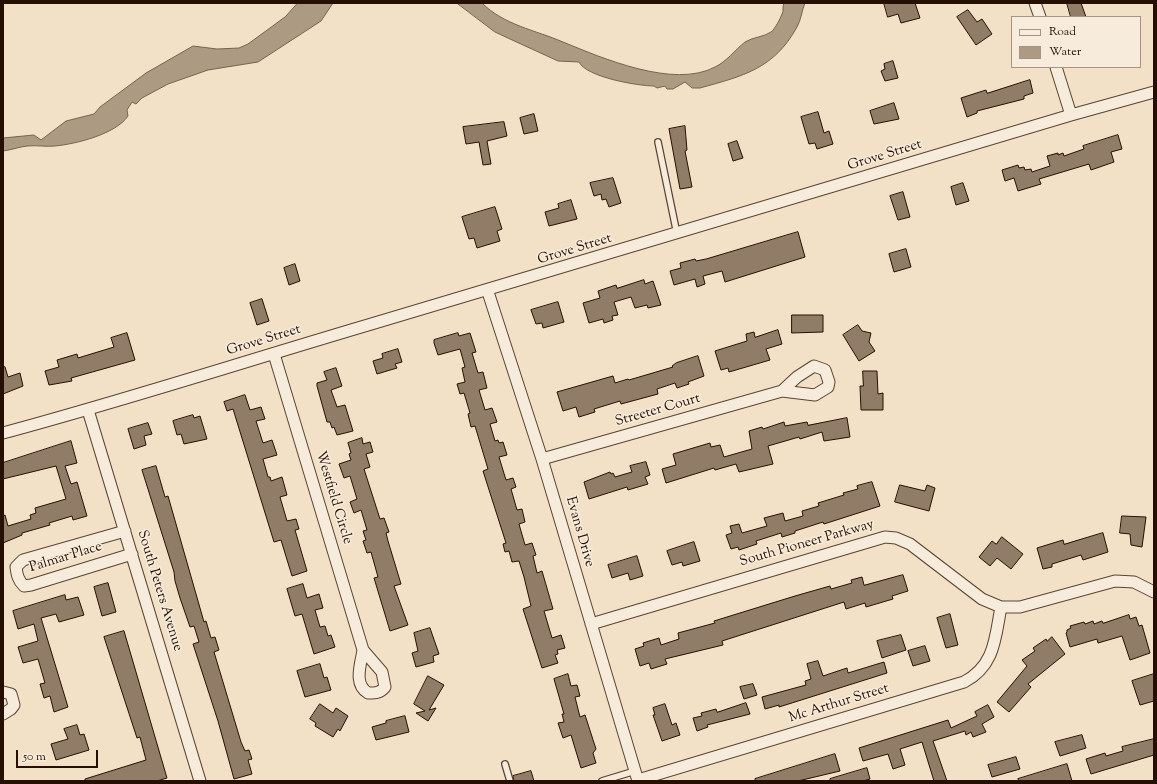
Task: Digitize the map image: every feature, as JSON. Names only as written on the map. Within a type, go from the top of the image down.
[{"type":"street","points":[[1035,3],[1040,16]]},
{"type":"street","points":[[1056,68],[1071,115]]},
{"type":"street","name":"Grove Street","points":[[3,433],[88,410],[488,292],[1071,115],[1154,92]]},
{"type":"street","name":"Evans Drive","points":[[488,292],[542,459],[637,777]]},
{"type":"street","name":"Westfield Circle","points":[[274,354],[363,650]]},
{"type":"street","name":"Streeter Court","points":[[542,459],[782,391]]},
{"type":"street","name":"South Peters Avenue","points":[[88,410],[200,781]]},
{"type":"street","name":"Palmar Place","points":[[125,531],[23,560],[16,567],[19,581],[24,586],[31,585],[132,554]]},
{"type":"street","name":"South Pioneer Parkway","points":[[591,624],[885,537],[896,538],[910,544],[982,599],[1001,607],[1020,607],[1115,581],[1134,582],[1154,592]]},
{"type":"street","name":"Mc Arthur Street","points":[[637,777],[964,682],[977,674],[987,662],[992,650],[1001,607]]},
{"type":"street","points":[[3,692],[11,694],[14,705],[12,710],[3,714]]},
{"type":"lane","points":[[658,142],[677,235]]},
{"type":"lane","points":[[505,764],[510,781]]},
{"type":"lane","points":[[602,781],[637,777]]},
{"type":"water","points":[[298,3],[333,3],[321,21],[258,62],[208,70],[168,84],[142,98],[136,104],[132,102],[127,110],[128,116],[114,128],[105,133],[64,145],[27,146],[3,151],[3,138],[34,135],[41,140],[66,121],[94,114],[100,107],[146,73],[193,46],[217,49],[239,48],[248,44],[285,17]]},
{"type":"water","points":[[457,3],[482,3],[500,17],[510,22],[617,63],[638,69],[679,75],[698,73],[719,65],[745,42],[773,31],[783,13],[784,3],[805,3],[798,24],[788,41],[768,62],[744,74],[700,88],[692,88],[685,82],[673,89],[667,89],[665,86],[657,88],[654,86],[613,80],[591,72],[579,62],[558,61],[495,32]]},
{"type":"building","points":[[884,3],[915,3],[920,18],[901,23],[898,14],[888,17]]},
{"type":"building","points":[[1067,3],[1081,3],[1086,16],[1071,16]]},
{"type":"building","points":[[968,10],[977,22],[982,19],[992,34],[976,45],[957,17]]},
{"type":"building","points":[[893,61],[898,78],[885,81],[881,71],[885,69],[884,64]]},
{"type":"building","points":[[1030,80],[1033,93],[1024,96],[1024,99],[977,111],[977,113],[967,117],[961,98],[986,90],[987,93]]},
{"type":"building","points":[[894,103],[899,119],[874,124],[870,111]]},
{"type":"building","points":[[818,112],[824,133],[829,131],[833,144],[817,149],[815,143],[809,144],[801,117]]},
{"type":"building","points":[[534,114],[538,131],[524,134],[520,118]]},
{"type":"building","points":[[504,122],[507,136],[487,141],[491,164],[483,165],[479,142],[466,144],[463,127]]},
{"type":"building","points":[[685,126],[687,150],[685,151],[692,187],[680,189],[669,129]]},
{"type":"building","points":[[1118,135],[1122,149],[1111,152],[1114,162],[1091,170],[1089,164],[1039,179],[1041,184],[1018,191],[1014,178],[1005,181],[1002,170],[1018,165],[1019,168],[1024,167],[1025,170],[1031,169],[1032,172],[1050,166],[1047,156],[1063,153],[1064,156],[1084,149],[1083,146]]},
{"type":"building","points":[[737,141],[743,158],[733,161],[728,144]]},
{"type":"building","points":[[613,178],[621,203],[609,207],[606,199],[602,200],[601,194],[594,196],[590,183]]},
{"type":"building","points":[[963,183],[969,201],[956,205],[951,187]]},
{"type":"building","points":[[903,192],[910,217],[898,220],[890,196]]},
{"type":"building","points":[[571,200],[577,219],[549,226],[545,212],[559,208],[558,204]]},
{"type":"building","points":[[495,207],[502,229],[497,231],[500,241],[477,248],[474,238],[469,239],[462,217]]},
{"type":"building","points":[[798,232],[805,257],[725,282],[722,271],[703,276],[705,284],[697,287],[695,279],[674,285],[670,271],[681,268],[680,263],[695,259],[696,261],[706,259]]},
{"type":"building","points":[[906,249],[911,267],[894,272],[889,254]]},
{"type":"building","points":[[295,264],[300,281],[289,285],[284,268]]},
{"type":"building","points":[[644,280],[645,284],[653,281],[661,305],[648,308],[647,305],[635,308],[631,297],[614,302],[618,315],[612,316],[613,320],[604,323],[603,319],[589,323],[583,303],[600,298],[598,291],[616,285],[617,288]]},
{"type":"building","points":[[262,299],[269,321],[257,325],[250,303]]},
{"type":"building","points":[[558,302],[564,322],[543,328],[542,323],[536,324],[531,310]]},
{"type":"building","points":[[792,315],[823,315],[823,332],[792,333]]},
{"type":"building","points":[[858,325],[862,331],[871,333],[869,342],[875,351],[859,361],[843,335]]},
{"type":"building","points":[[778,330],[782,344],[766,349],[770,360],[729,372],[728,368],[721,370],[715,351],[747,341],[746,334],[754,332],[755,337]]},
{"type":"building","points":[[127,333],[135,360],[71,378],[72,381],[49,385],[45,371],[59,367],[57,360],[77,354],[78,358],[114,347],[111,338]]},
{"type":"building","points":[[458,333],[459,336],[470,333],[476,352],[472,353],[478,373],[483,372],[487,388],[479,390],[485,410],[492,408],[497,422],[490,424],[495,441],[498,440],[499,443],[503,442],[507,455],[499,457],[506,480],[513,478],[516,487],[511,489],[517,510],[522,509],[525,522],[519,524],[525,545],[532,543],[536,555],[533,556],[537,573],[542,571],[553,609],[544,611],[552,638],[561,635],[565,648],[557,650],[558,654],[555,655],[558,663],[542,668],[523,609],[531,606],[524,577],[519,561],[512,562],[509,551],[505,552],[503,544],[506,543],[483,471],[488,469],[475,426],[471,427],[468,414],[470,413],[464,393],[460,394],[457,384],[465,382],[462,368],[465,367],[460,349],[438,355],[434,343],[434,340]]},
{"type":"building","points":[[398,349],[402,362],[395,364],[397,368],[377,374],[373,361],[383,358],[382,354]]},
{"type":"building","points":[[698,356],[704,376],[688,382],[689,384],[677,388],[675,383],[657,389],[658,394],[621,404],[620,401],[594,409],[595,412],[579,417],[576,407],[563,411],[557,392],[613,376],[615,383],[629,380],[673,367],[672,366],[676,363]]},
{"type":"building","points":[[5,367],[8,377],[20,373],[23,386],[3,394],[3,368]]},
{"type":"building","points":[[336,368],[342,386],[331,390],[337,407],[345,405],[353,431],[337,435],[334,427],[332,428],[330,422],[327,422],[317,386],[317,383],[327,380],[324,372]]},
{"type":"building","points":[[863,371],[877,371],[878,394],[883,393],[883,410],[861,410],[860,386],[863,386]]},
{"type":"building","points":[[245,395],[250,410],[261,407],[265,419],[256,421],[263,443],[272,440],[277,455],[263,459],[268,477],[270,477],[271,481],[282,477],[287,495],[280,497],[287,521],[296,519],[299,529],[295,530],[307,571],[292,576],[281,540],[274,542],[233,409],[227,411],[224,402]]},
{"type":"building","points":[[193,415],[194,418],[200,416],[207,439],[184,444],[181,434],[177,435],[173,421]]},
{"type":"building","points":[[847,418],[850,437],[824,441],[822,432],[800,439],[799,437],[768,446],[773,464],[739,472],[736,464],[715,470],[714,468],[666,483],[662,469],[676,465],[673,454],[710,443],[711,447],[720,445],[724,457],[752,449],[749,431],[762,427],[763,429],[784,422],[785,426],[807,422],[808,425]]},
{"type":"building","points":[[148,423],[152,434],[144,436],[146,445],[134,449],[128,429]]},
{"type":"building","points":[[362,438],[363,444],[370,442],[373,452],[366,454],[370,467],[364,469],[380,519],[384,518],[389,532],[386,533],[401,584],[394,586],[408,625],[390,631],[374,578],[378,577],[371,552],[367,553],[363,541],[366,540],[363,531],[367,530],[361,510],[354,513],[350,502],[357,499],[350,476],[344,478],[339,464],[351,460],[349,454],[351,453],[348,443]]},
{"type":"building","points":[[71,441],[77,463],[65,466],[71,484],[77,482],[87,516],[73,520],[72,516],[49,523],[50,525],[22,533],[22,535],[3,543],[3,516],[5,515],[8,526],[31,519],[30,515],[36,513],[35,508],[66,499],[56,466],[3,479],[3,463]]},
{"type":"building","points":[[646,462],[650,475],[645,477],[648,484],[628,490],[627,487],[589,499],[584,482],[610,472],[611,474],[613,473],[615,477],[632,472],[630,466]]},
{"type":"building","points":[[156,466],[165,497],[168,496],[204,622],[206,621],[211,638],[215,637],[219,650],[214,652],[241,742],[245,751],[249,750],[252,759],[248,760],[252,774],[234,779],[218,721],[193,644],[199,642],[194,626],[190,627],[180,598],[174,572],[142,470]]},
{"type":"building","points":[[872,482],[880,506],[824,524],[823,522],[782,537],[781,533],[756,541],[757,544],[739,550],[738,547],[731,549],[726,535],[732,533],[730,526],[739,524],[742,533],[767,526],[764,518],[783,513],[785,521],[803,516],[802,511],[819,506],[818,503],[844,495],[843,493],[858,489],[857,486]]},
{"type":"building","points":[[900,485],[925,491],[927,485],[935,488],[929,511],[895,502]]},
{"type":"building","points":[[1122,516],[1146,517],[1142,547],[1131,545],[1130,534],[1120,533]]},
{"type":"building","points":[[1103,533],[1108,552],[1083,560],[1081,555],[1052,564],[1052,567],[1043,569],[1037,548],[1063,540],[1064,544]]},
{"type":"building","points":[[1002,537],[1023,554],[1011,569],[997,558],[990,566],[979,557],[992,541],[996,544]]},
{"type":"building","points":[[694,542],[700,561],[683,566],[682,562],[672,565],[667,551]]},
{"type":"building","points":[[637,556],[643,576],[630,580],[628,573],[612,578],[608,565]]},
{"type":"building","points":[[903,575],[908,591],[892,596],[893,599],[866,607],[865,603],[846,609],[844,602],[722,641],[723,645],[665,659],[667,664],[651,669],[649,663],[640,666],[635,649],[644,646],[643,643],[659,638],[661,645],[679,639],[678,633],[715,623],[714,621],[795,596],[830,586],[831,589],[852,583],[851,580],[862,577],[864,585]]},
{"type":"building","points":[[108,583],[116,612],[102,616],[94,587]]},
{"type":"building","points":[[303,584],[307,598],[319,594],[323,608],[315,610],[320,627],[325,626],[328,636],[331,635],[335,647],[314,654],[302,614],[295,616],[287,589]]},
{"type":"building","points":[[65,595],[66,600],[78,597],[84,615],[59,622],[56,614],[41,618],[68,707],[54,712],[50,696],[44,698],[40,684],[45,683],[38,659],[23,663],[18,647],[38,641],[34,624],[18,629],[13,611]]},
{"type":"building","points":[[950,614],[958,645],[946,648],[937,618]]},
{"type":"building","points":[[1129,615],[1130,619],[1136,617],[1139,626],[1142,625],[1150,653],[1130,660],[1122,636],[1098,643],[1097,639],[1070,647],[1066,633],[1067,630],[1071,628],[1070,626],[1084,622],[1085,624],[1093,621],[1094,624],[1102,621],[1103,623]]},
{"type":"building","points":[[430,628],[439,654],[433,656],[434,662],[416,667],[412,653],[418,651],[414,633]]},
{"type":"building","points":[[124,631],[167,778],[157,781],[85,781],[85,779],[146,760],[140,737],[137,738],[104,637]]},
{"type":"building","points":[[901,635],[906,650],[882,658],[877,641]]},
{"type":"building","points":[[1052,637],[1065,654],[1028,684],[1031,687],[1009,712],[997,702],[1027,666],[1022,660],[1035,651],[1033,648],[1046,639],[1047,641]]},
{"type":"building","points":[[925,646],[930,661],[913,666],[908,651]]},
{"type":"building","points":[[818,661],[823,676],[847,668],[848,673],[884,662],[887,673],[779,707],[779,705],[765,709],[762,697],[806,685],[805,681],[811,679],[807,664]]},
{"type":"building","points":[[320,664],[324,678],[327,677],[331,690],[305,697],[297,671]]},
{"type":"building","points":[[568,674],[571,686],[577,685],[580,696],[575,697],[580,717],[585,715],[596,749],[593,753],[596,763],[581,768],[571,735],[563,738],[558,723],[564,722],[562,714],[564,714],[554,679]]},
{"type":"building","points":[[1154,674],[1154,701],[1140,705],[1132,681]]},
{"type":"building","points":[[428,676],[444,685],[429,710],[436,708],[428,721],[416,713],[425,711],[414,704]]},
{"type":"building","points":[[753,684],[757,695],[744,699],[740,687]]},
{"type":"building","points":[[746,703],[750,714],[707,725],[708,727],[697,731],[693,718],[702,716],[701,713],[716,709],[717,712]]},
{"type":"building","points":[[320,704],[333,713],[336,708],[348,716],[340,731],[338,729],[333,737],[315,726],[316,723],[310,719]]},
{"type":"building","points":[[665,704],[672,725],[676,723],[680,735],[662,741],[653,715],[655,715],[653,708]]},
{"type":"building","points":[[988,705],[994,717],[982,724],[986,732],[973,737],[971,732],[966,735],[965,731],[933,741],[947,781],[934,781],[922,742],[900,749],[905,765],[893,769],[888,754],[863,761],[859,748],[948,720],[951,728],[977,716],[975,712]]},
{"type":"building","points":[[405,716],[409,732],[376,740],[372,727],[386,723],[386,721]]},
{"type":"building","points":[[77,725],[80,735],[84,734],[89,750],[56,760],[51,744],[68,739],[64,729]]},
{"type":"building","points":[[1082,735],[1086,748],[1060,756],[1055,742]]},
{"type":"building","points":[[1154,739],[1154,755],[1091,774],[1086,759],[1105,753],[1106,756],[1123,751],[1122,747]]},
{"type":"building","points":[[835,754],[840,771],[798,781],[755,781],[755,779]]},
{"type":"building","points":[[1016,757],[1020,769],[992,777],[988,765]]},
{"type":"building","points":[[1067,764],[1072,781],[1019,781],[1018,779]]},
{"type":"building","points":[[867,768],[870,779],[863,781],[830,781],[830,779]]},
{"type":"building","points":[[531,771],[534,781],[514,781],[513,776]]}]
